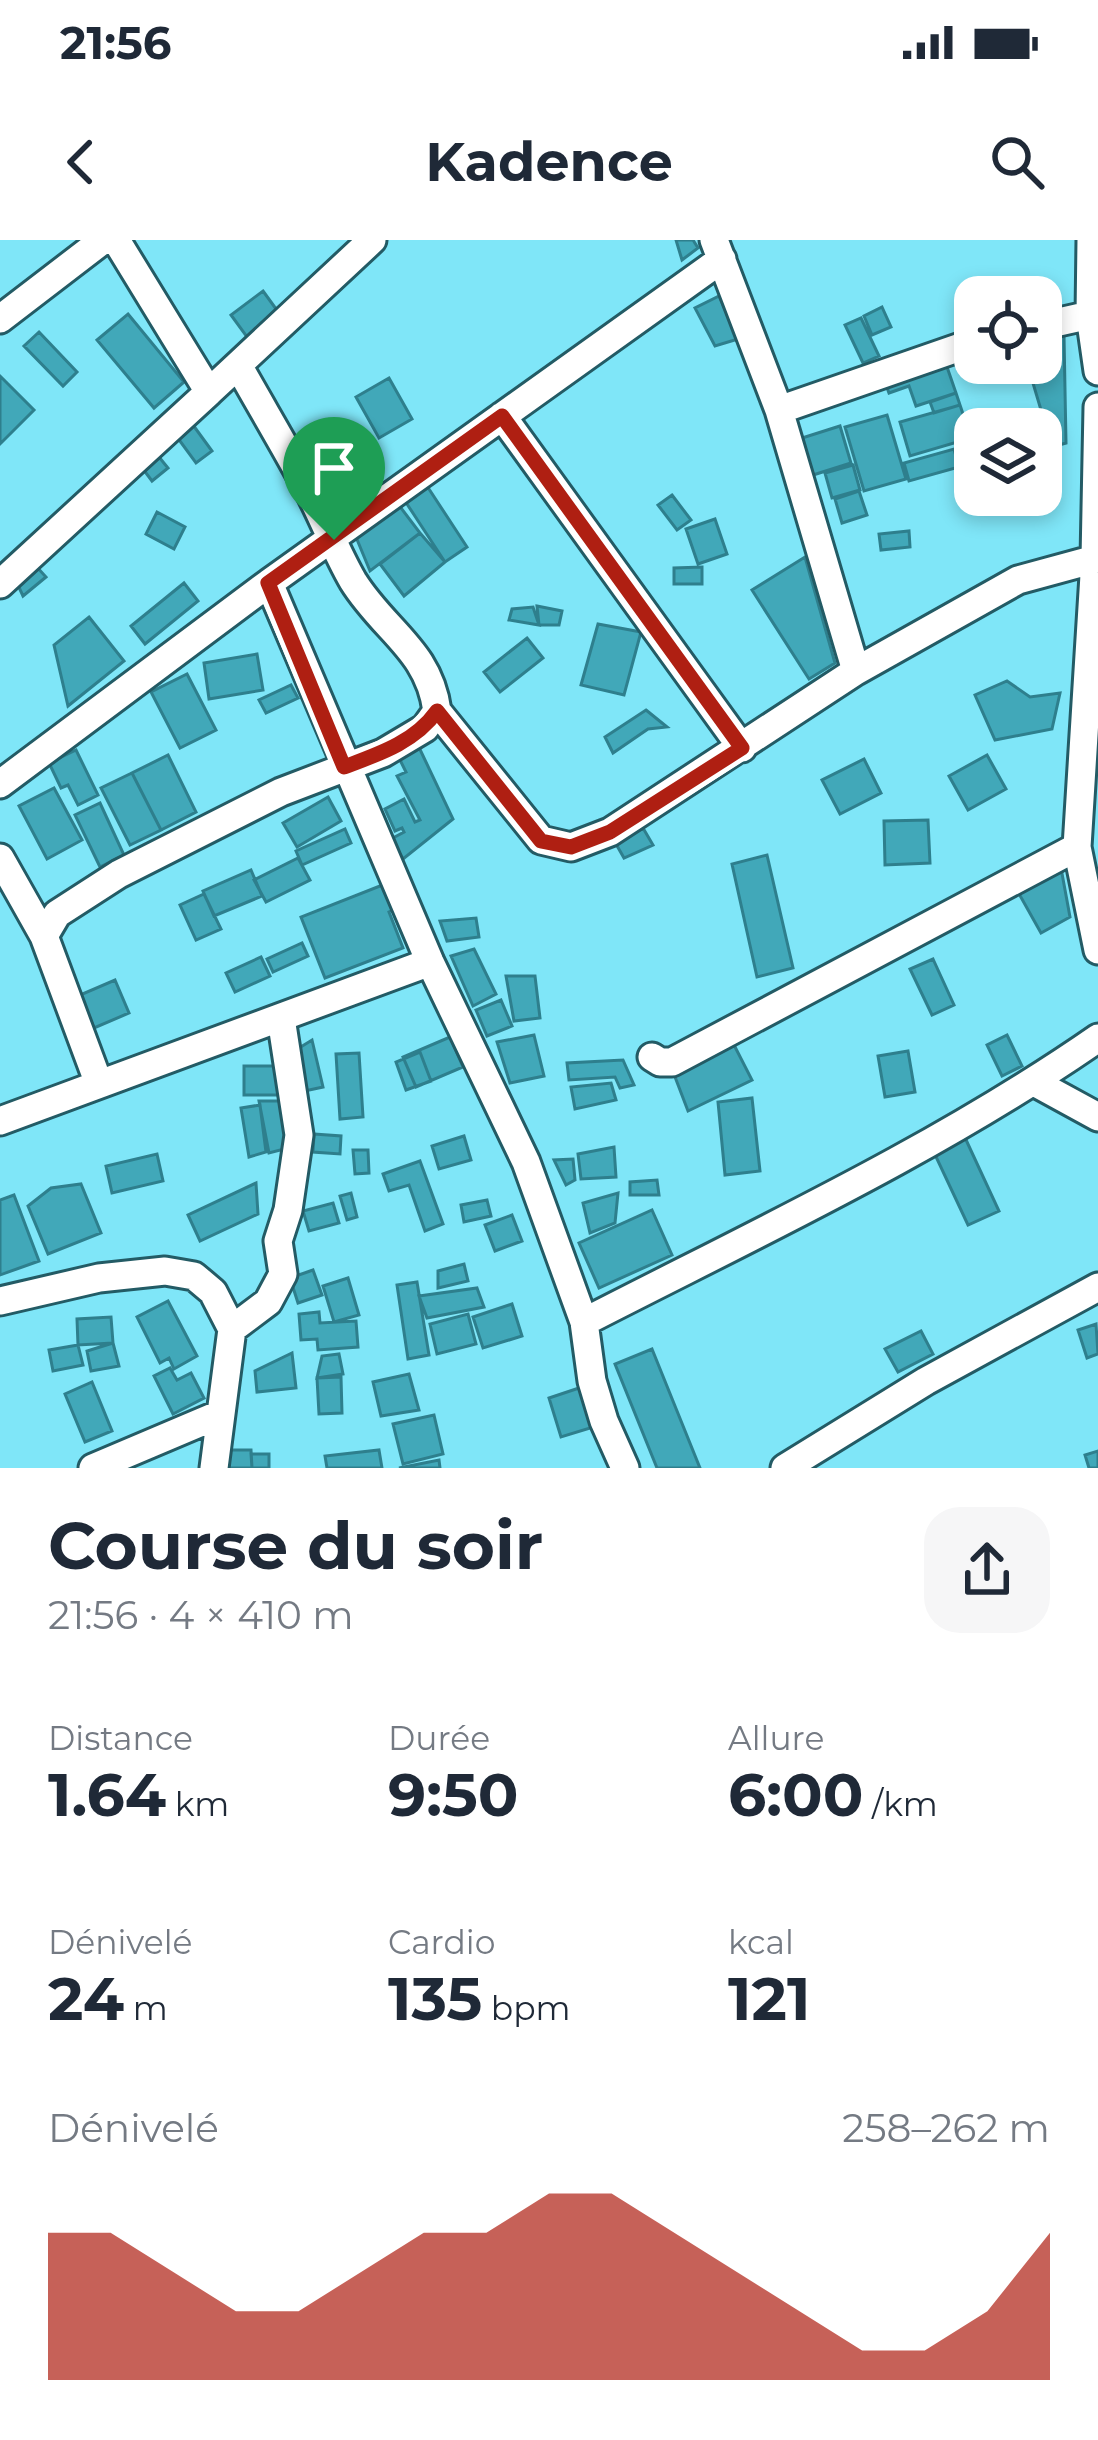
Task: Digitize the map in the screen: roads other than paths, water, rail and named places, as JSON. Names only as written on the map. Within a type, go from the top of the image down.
[{"type":"street","points":[[0,319],[103,240]]},
{"type":"street","points":[[116,240],[208,392]]},
{"type":"street","points":[[0,584],[372,240]]},
{"type":"street","points":[[1090,240],[1090,315],[1098,370]]},
{"type":"street","points":[[0,784],[268,583],[502,416],[718,249],[779,410],[856,670]]},
{"type":"street","points":[[1062,321],[1090,315]]},
{"type":"street","points":[[779,410],[954,348]]},
{"type":"street","points":[[239,367],[353,580],[386,626],[420,658],[434,686],[437,711],[541,841],[571,847],[610,832],[856,670],[1018,580],[1095,559]]},
{"type":"street","points":[[1098,407],[1090,784],[1077,847],[1098,950]]},
{"type":"street","points":[[502,416],[742,748]]},
{"type":"street","points":[[268,583],[430,962],[526,1162],[584,1322],[592,1381],[626,1468]]},
{"type":"street","points":[[44,936],[57,914],[119,874],[281,793],[414,735],[437,711]]},
{"type":"street","points":[[652,1057],[672,1062],[1077,847]]},
{"type":"street","points":[[0,858],[44,936],[99,1084]]},
{"type":"street","points":[[0,1121],[430,962]]},
{"type":"street","points":[[232,1329],[268,1302],[283,1274],[278,1241],[298,1136],[281,1018]]},
{"type":"street","points":[[584,1322],[788,1218],[1034,1082],[1098,1038]]},
{"type":"street","points":[[1034,1082],[1098,1118]]},
{"type":"street","points":[[0,1300],[99,1278],[165,1271],[194,1276],[213,1292],[232,1329],[214,1468]]},
{"type":"street","points":[[785,1468],[1098,1286]]},
{"type":"street","points":[[93,1468],[218,1414]]}]
